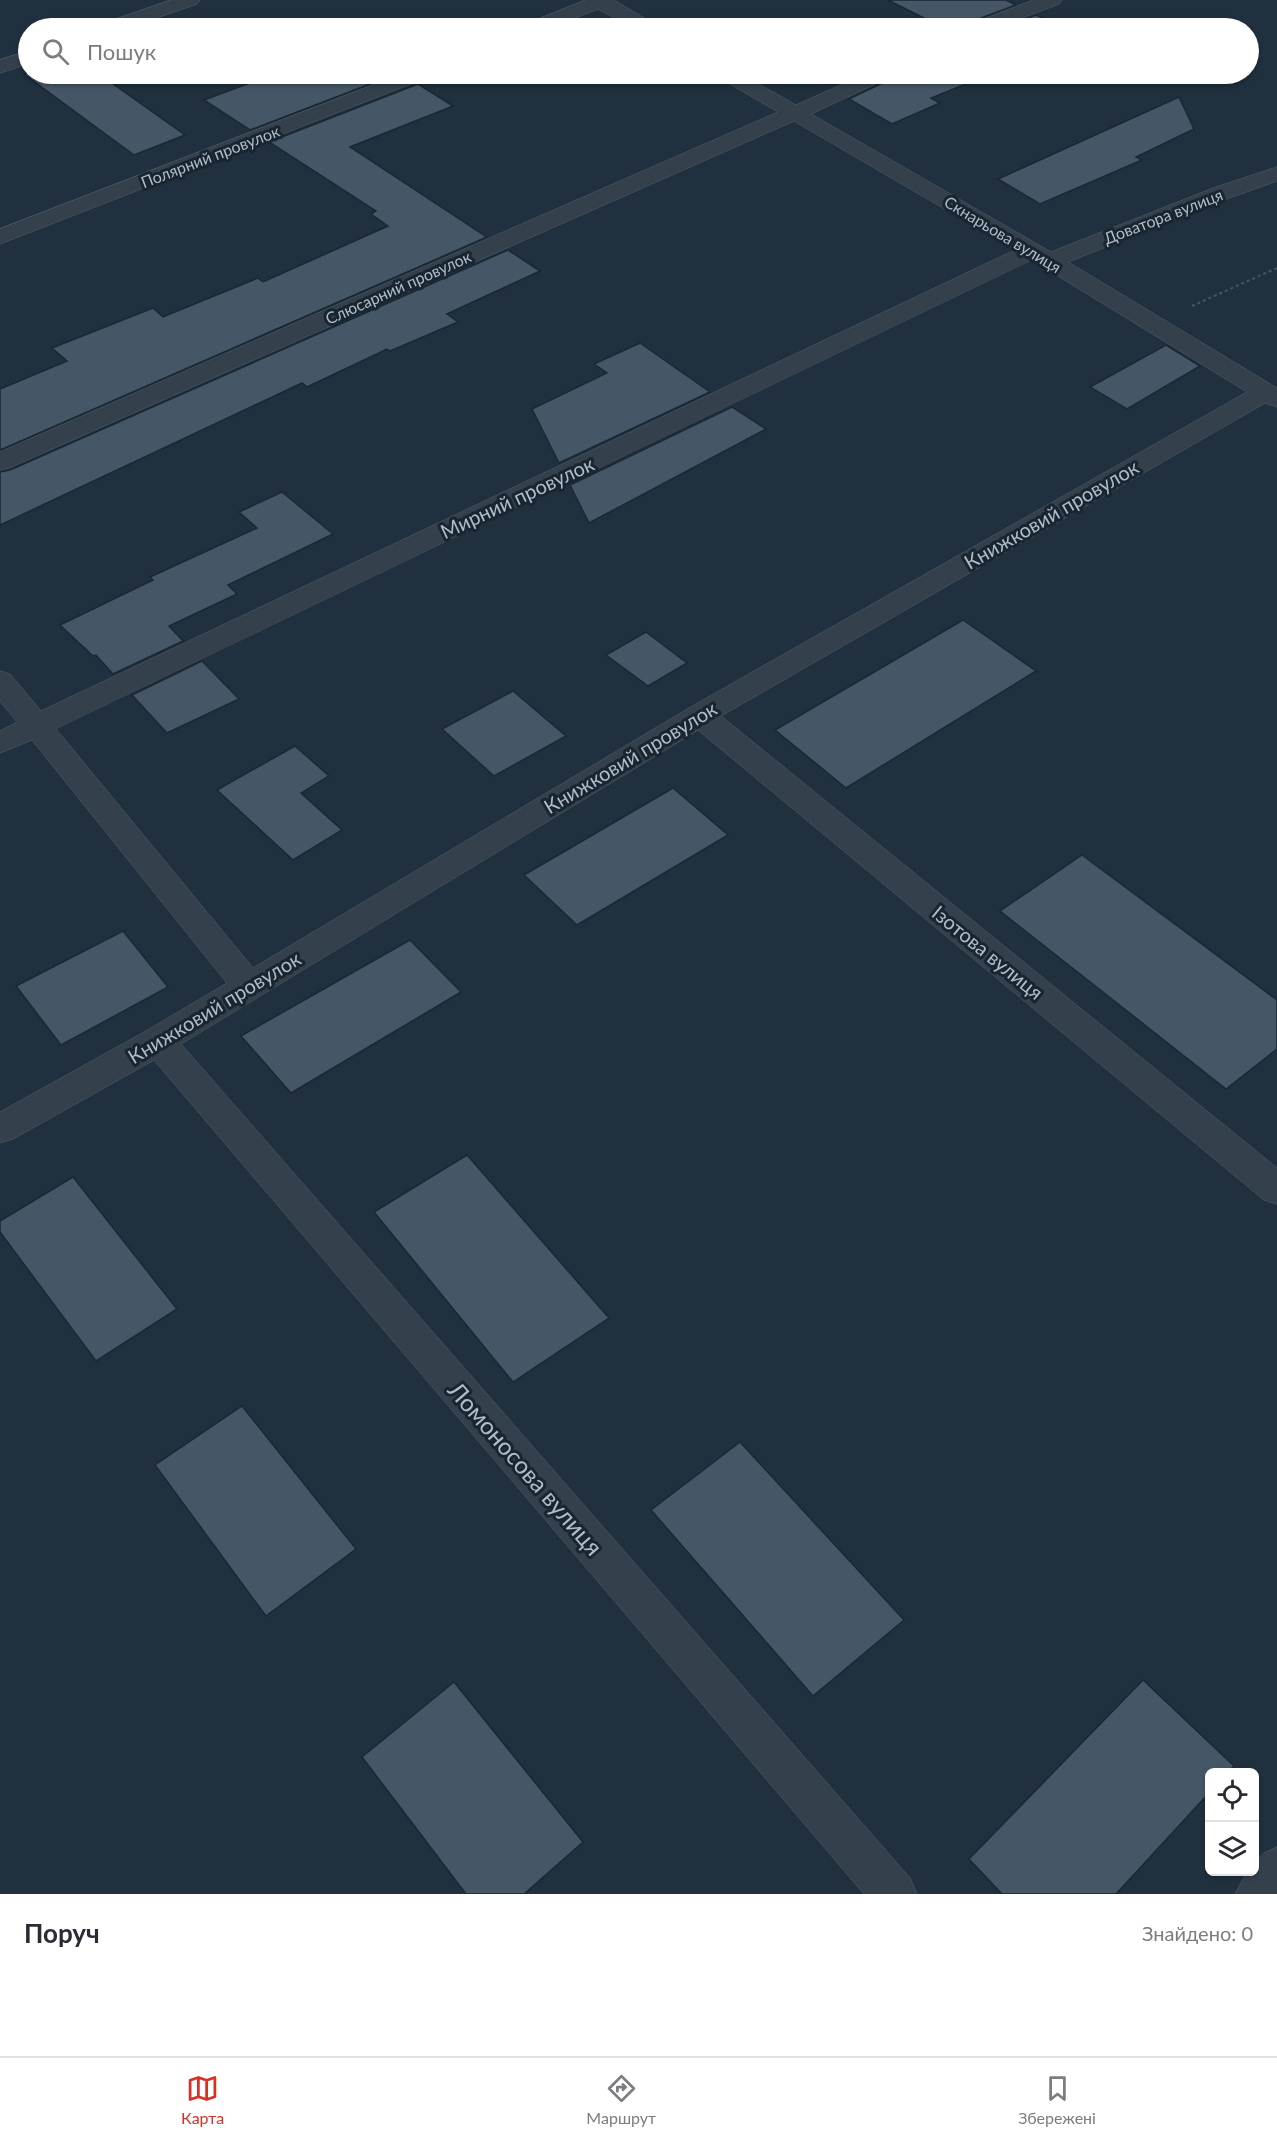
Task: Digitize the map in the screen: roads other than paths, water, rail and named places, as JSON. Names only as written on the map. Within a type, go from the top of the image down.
[{"type":"street","points":[[138,18],[190,0]]},
{"type":"street","points":[[1004,18],[1052,0]]},
{"type":"street","points":[[557,18],[600,1],[630,18]]},
{"type":"street","points":[[0,67],[18,61]]},
{"type":"street","name":"Полярний провулок","points":[[0,237],[393,84]]},
{"type":"street","name":"Скнарьова вулиця","points":[[745,84],[1041,256],[1271,396]]},
{"type":"street","name":"Слюсарний провулок","points":[[0,462],[859,84]]},
{"type":"street","name":"Доватора вулиця","points":[[1041,256],[1277,174]]},
{"type":"street","name":"Мирний провулок","points":[[0,743],[1041,256]]},
{"type":"street","name":"Книжковий провулок","points":[[0,1129],[158,1041],[700,715],[1271,396]]},
{"type":"street","points":[[0,681],[249,986]]},
{"type":"street","name":"Ізотова вулиця","points":[[700,715],[1277,1189]]},
{"type":"street","name":"Ломоносова вулиця","points":[[158,1041],[894,1894]]},
{"type":"street","points":[[1258,1894],[1277,1870]]}]
